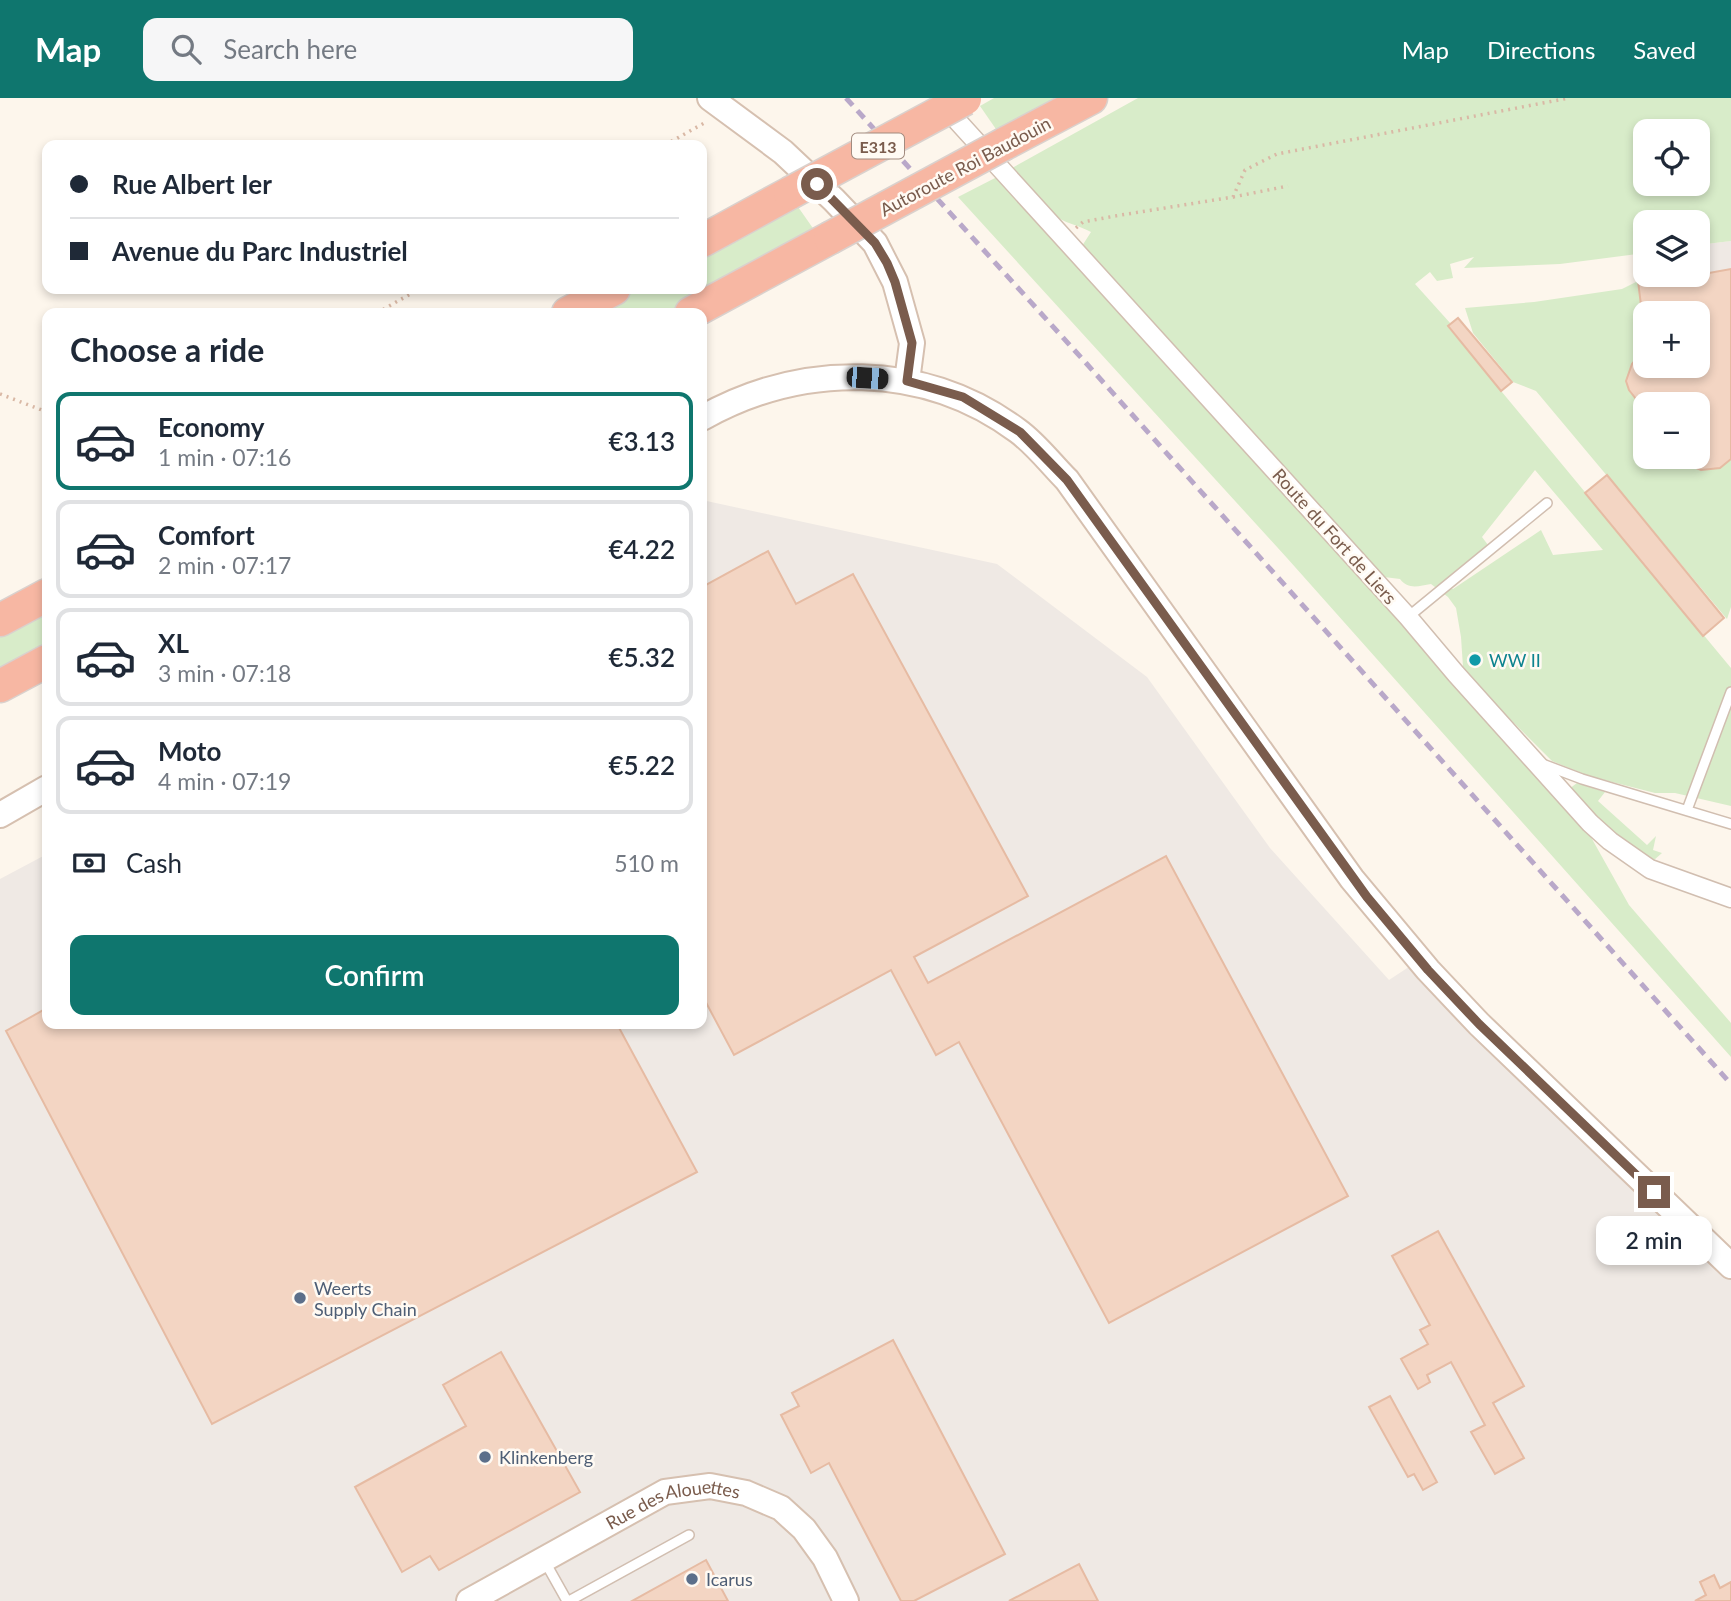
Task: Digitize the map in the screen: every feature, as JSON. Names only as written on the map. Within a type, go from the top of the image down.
[{"type":"highway","name":"E313","points":[[707,238],[956,98]]},
{"type":"highway","name":"Autoroute Roi Baudouin","points":[[700,308],[1091,98]]},
{"type":"highway","points":[[578,308],[604,294]]},
{"type":"highway","points":[[0,620],[42,598]]},
{"type":"highway","points":[[0,686],[42,664]]},
{"type":"street","name":"Route du Fort de Liers","points":[[956,98],[968,133],[1408,617],[1590,823],[1629,856],[1650,869],[1731,898]]},
{"type":"street","points":[[718,104],[783,152],[875,243],[895,282],[912,343],[907,381]]},
{"type":"street","points":[[707,415],[733,401],[790,383],[847,377],[907,381],[963,397],[1020,432],[1067,480],[1352,879],[1428,970],[1479,1024],[1731,1266]]},
{"type":"street","points":[[0,815],[42,791]]},
{"type":"street","name":"Rue des Alouettes","points":[[469,1601],[665,1492],[710,1486],[746,1493],[782,1508],[804,1529],[825,1558],[846,1601]]},
{"type":"lane","points":[[1408,617],[1547,503]]},
{"type":"lane","points":[[1687,810],[1731,692]]},
{"type":"lane","points":[[1540,767],[1545,765],[1582,779],[1731,824]]},
{"type":"lane","points":[[544,1559],[568,1601],[689,1535]]},
{"type":"path","points":[[1233,197],[1245,170],[1277,154],[1569,98]]},
{"type":"path","points":[[671,140],[718,104]]},
{"type":"path","points":[[1062,237],[1083,222],[1288,186]]},
{"type":"path","points":[[386,308],[410,294]]},
{"type":"path","points":[[0,394],[42,410]]},
{"type":"shaded area","points":[[1731,241],[1731,334],[1710,337],[1710,301],[1641,301],[1640,287],[1710,287],[1710,244]]},
{"type":"shaded area","points":[[707,501],[997,564],[1147,677],[1270,848],[1389,980],[1430,953],[1509,1038],[1731,1252],[1731,1601],[0,1601],[0,879],[42,857],[42,1029],[707,1029]]},
{"type":"green space","points":[[994,98],[1069,98],[1000,135],[980,106]]},
{"type":"green space","points":[[1138,98],[1731,98],[1731,241],[1710,244],[1710,210],[1633,210],[1633,255],[1560,264],[1464,268],[1474,257],[1450,264],[1453,278],[1437,281],[1430,272],[1415,284],[1451,324],[1448,327],[1731,668],[1731,806],[1675,793],[1655,793],[1589,776],[1552,761],[1477,686],[1463,667],[1456,608],[1448,597],[1431,584],[1410,586],[1400,579],[1384,577],[1374,569],[1082,246],[1091,232],[1058,218],[1012,168]],"holes":[[[1535,470],[1603,550],[1553,555],[1541,530],[1451,588],[1485,557],[1477,554],[1488,545],[1482,537]]]},
{"type":"green space","points":[[997,177],[1587,830],[1629,905],[1731,1023],[1731,1057],[1287,558],[958,197]]},
{"type":"green space","points":[[796,204],[817,234],[707,292],[707,251]]},
{"type":"green space","points":[[1633,284],[1633,287],[1639,287],[1641,301],[1633,301],[1633,378],[1645,378],[1645,392],[1633,392],[1633,469],[1710,469],[1710,463],[1728,462],[1731,459],[1731,607],[1727,619],[1536,391],[1513,382],[1473,333],[1465,308],[1534,302],[1622,289]]},
{"type":"green space","points":[[629,294],[704,294],[677,308],[602,308]]},
{"type":"green space","points":[[42,611],[42,648],[0,670],[0,633]]},
{"type":"green space","points":[[1577,783],[1605,792],[1598,801],[1647,845],[1656,836],[1653,850],[1662,853],[1654,860],[1645,858],[1599,823],[1569,789]]},
{"type":"building","points":[[1731,269],[1731,459],[1720,468],[1701,470],[1699,469],[1710,469],[1710,392],[1633,392],[1633,395],[1626,381],[1633,363],[1633,378],[1710,378],[1710,301],[1640,301],[1639,287],[1710,287],[1710,273]]},
{"type":"building","points":[[1458,318],[1512,382],[1501,391],[1448,326]]},
{"type":"building","points":[[1607,475],[1724,618],[1703,636],[1585,493]]},
{"type":"building","points":[[768,551],[796,604],[853,574],[1028,896],[914,957],[928,983],[1166,856],[1348,1196],[1109,1323],[959,1042],[936,1055],[891,970],[734,1055],[707,1004],[707,584]]},
{"type":"building","name":"Weerts Supply Chain","points":[[42,1011],[42,1029],[620,1029],[697,1172],[212,1424],[6,1031]]},
{"type":"building","points":[[1438,1231],[1524,1386],[1493,1403],[1524,1458],[1495,1474],[1471,1432],[1485,1425],[1451,1362],[1427,1375],[1430,1382],[1418,1389],[1401,1359],[1428,1344],[1420,1330],[1430,1325],[1392,1256]]},
{"type":"building","points":[[893,1340],[1005,1554],[914,1601],[901,1601],[829,1463],[811,1473],[781,1415],[799,1406],[792,1393]]},
{"type":"building","name":"Klinkenberg","points":[[501,1352],[580,1492],[439,1570],[430,1556],[402,1572],[355,1487],[466,1426],[443,1385]]},
{"type":"building","points":[[1390,1396],[1437,1482],[1423,1490],[1414,1474],[1408,1477],[1369,1407]]},
{"type":"building","name":"Icarus","points":[[706,1560],[728,1601],[632,1601]]},
{"type":"building","points":[[1079,1564],[1098,1601],[1009,1601]]},
{"type":"building","points":[[1714,1575],[1720,1588],[1731,1582],[1731,1601],[1695,1601],[1706,1595],[1700,1582]]},
{"type":"railway","points":[[846,98],[1731,1084]]},
{"type":"place","name":"WW II","points":[[1475,660]]},
{"type":"place","name":"Weerts Supply Chain","points":[[300,1298]]},
{"type":"place","name":"Klinkenberg","points":[[485,1457]]},
{"type":"place","name":"Icarus","points":[[692,1579]]},
{"type":"route","points":[[817,184],[875,243],[887,263],[912,343],[907,381],[963,397],[1020,432],[1067,480],[1352,879],[1428,970],[1479,1024],[1654,1192]]}]
